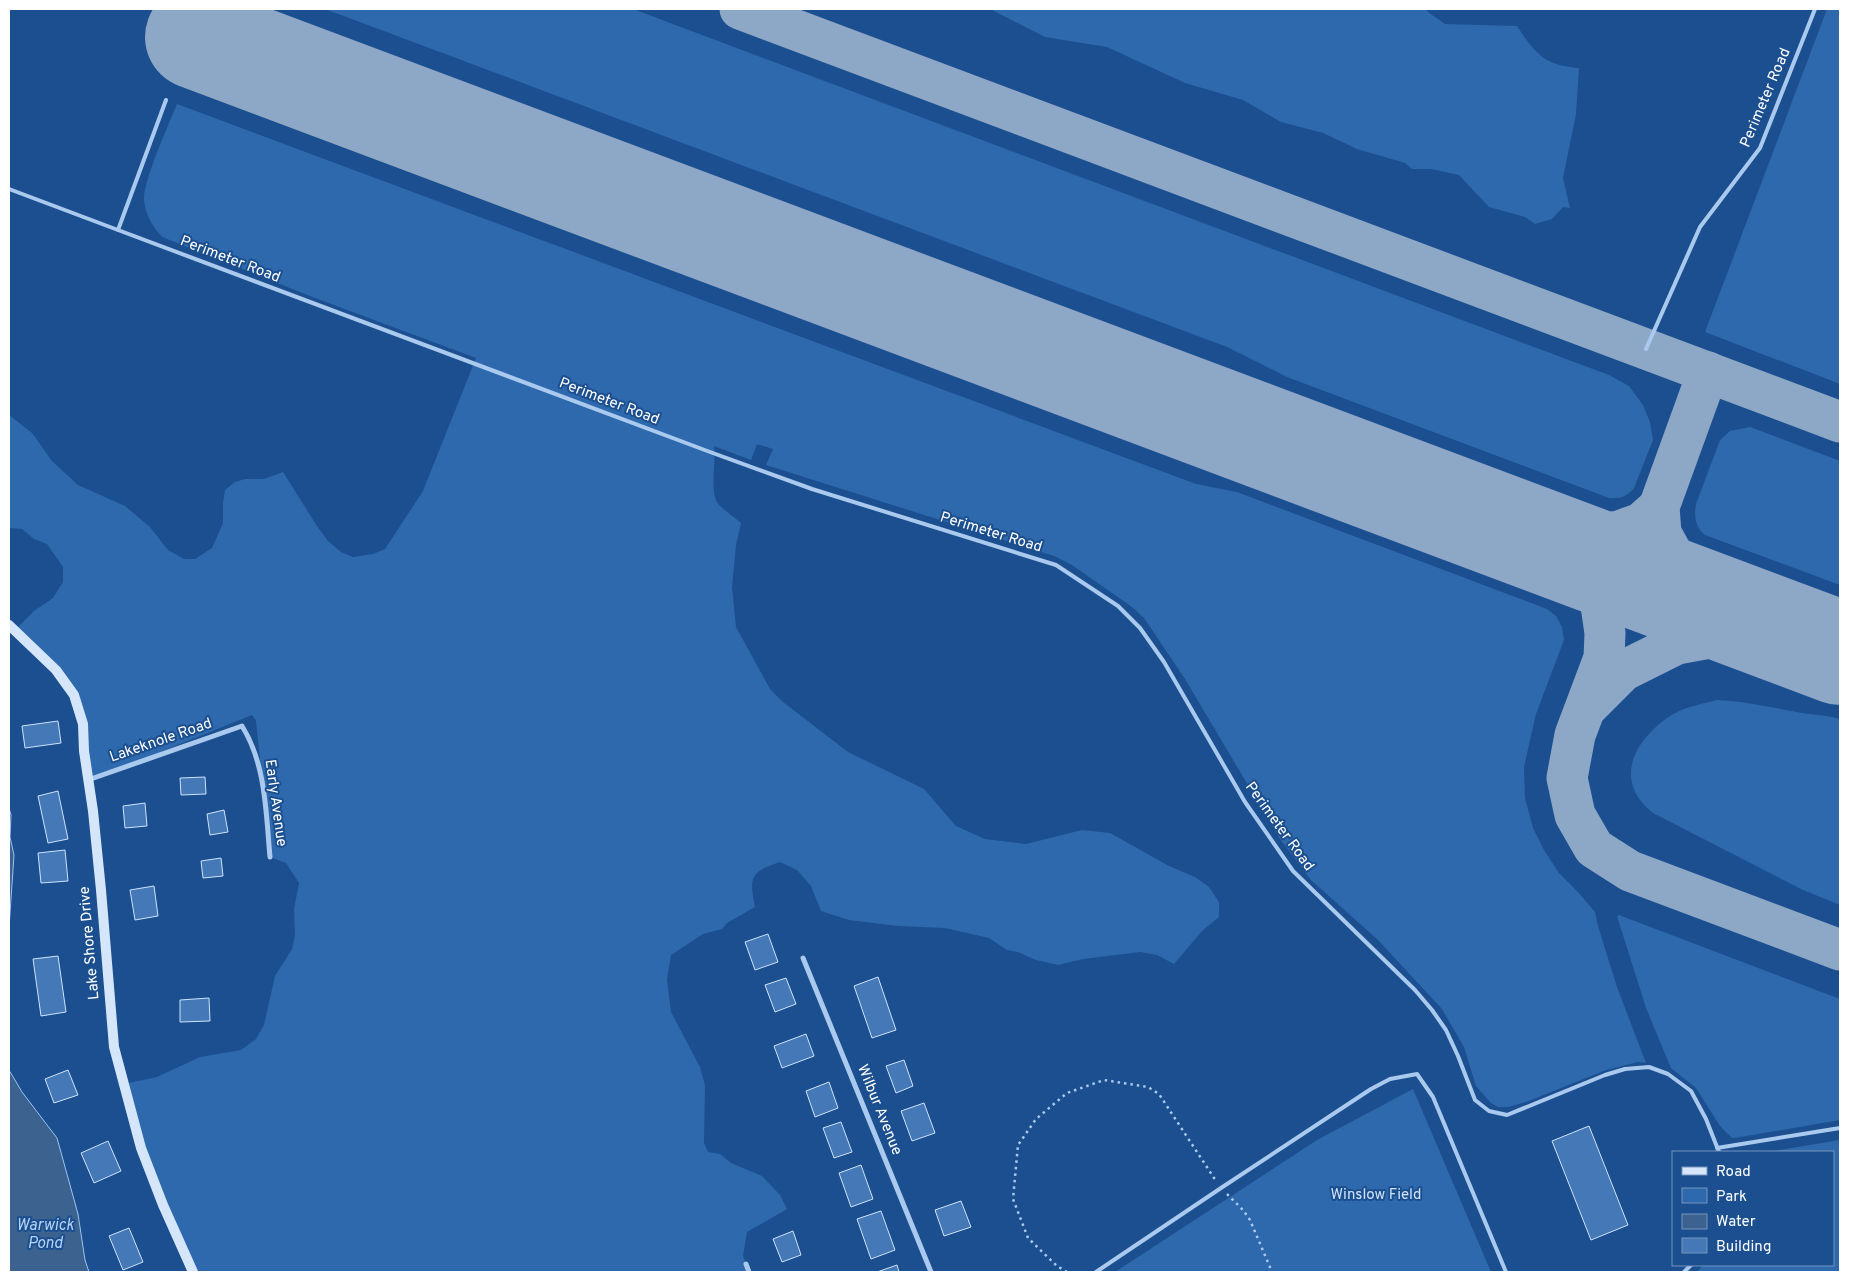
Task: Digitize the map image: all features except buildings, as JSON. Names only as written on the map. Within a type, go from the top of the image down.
[{"type":"street","name":"Lake Shore Drive","points":[[9,625],[56,670],[74,695],[83,724],[84,751],[93,811],[101,890],[114,1047],[141,1148],[163,1205],[193,1272]]},
{"type":"street","name":"Lakeknole Road","points":[[88,780],[242,726]]},
{"type":"street","name":"Early Avenue","points":[[242,726],[253,746],[263,792],[270,857]]},
{"type":"street","name":"Wilbur Avenue","points":[[803,958],[931,1272]]},
{"type":"street","points":[[746,1264],[749,1272]]},
{"type":"lane","name":"Perimeter Road","points":[[1646,349],[1700,227],[1760,148],[1816,9]]},
{"type":"lane","points":[[118,230],[166,100]]},
{"type":"lane","name":"Perimeter Road","points":[[9,189],[720,456],[812,489],[1056,565],[1118,606],[1140,628],[1164,662],[1245,802],[1293,871],[1415,990],[1437,1016],[1458,1056],[1475,1100],[1489,1111],[1507,1115],[1605,1075],[1625,1069],[1650,1067],[1668,1074],[1691,1091],[1706,1119],[1718,1150]]},
{"type":"lane","points":[[1096,1272],[1371,1089],[1390,1078],[1417,1074],[1433,1097],[1506,1272]]},
{"type":"lane","points":[[1718,1150],[1840,1128]]},
{"type":"path","points":[[1067,1272],[1057,1266],[1028,1238],[1013,1200],[1018,1144],[1036,1119],[1067,1093],[1104,1080],[1148,1087],[1159,1094],[1220,1188],[1244,1210],[1272,1272]]},
{"type":"green space","points":[[325,9],[633,9],[1609,375],[1629,386],[1643,405],[1650,422],[1653,440],[1634,488],[1623,497],[1609,498],[1287,377],[1227,347]]},
{"type":"green space","points":[[990,9],[1426,9],[1445,24],[1517,26],[1535,51],[1549,61],[1567,67],[1579,68],[1576,114],[1563,178],[1570,208],[1563,207],[1552,219],[1535,224],[1525,217],[1489,207],[1459,175],[1431,169],[1412,169],[1405,163],[1357,149],[1323,133],[1281,122],[1243,100],[1185,83],[1107,47],[1045,37]]},
{"type":"green space","points":[[1827,9],[1840,9],[1840,384],[1705,332]]},
{"type":"green space","points":[[177,104],[1196,484],[1237,492],[1547,609],[1556,616],[1562,627],[1564,640],[1536,714],[1524,767],[1525,798],[1533,828],[1544,850],[1559,873],[1595,912],[1617,987],[1646,1063],[1638,1062],[1606,1070],[1526,1102],[1508,1107],[1498,1107],[1491,1103],[1476,1086],[1464,1047],[1442,1009],[1377,939],[1311,880],[1280,839],[1185,679],[1144,618],[1132,607],[1072,565],[1054,556],[766,465],[773,449],[757,444],[751,460],[714,446],[715,497],[721,507],[741,523],[736,545],[732,587],[736,627],[770,689],[783,702],[848,752],[924,789],[956,826],[985,839],[1026,844],[1082,830],[1110,833],[1169,866],[1195,877],[1209,887],[1219,902],[1219,917],[1202,931],[1174,964],[1157,955],[1140,952],[1083,959],[1058,965],[1007,950],[989,938],[945,928],[898,926],[849,920],[821,911],[811,886],[797,870],[780,862],[763,869],[754,877],[752,889],[755,907],[727,923],[722,929],[703,934],[671,955],[667,979],[671,1012],[700,1067],[705,1085],[704,1143],[708,1152],[720,1154],[731,1163],[762,1176],[780,1195],[787,1209],[747,1232],[743,1256],[749,1272],[192,1272],[167,1217],[124,1084],[157,1077],[200,1057],[241,1050],[256,1039],[264,1025],[275,976],[292,949],[295,935],[294,909],[299,883],[286,863],[270,857],[256,721],[252,715],[91,780],[75,698],[16,629],[34,611],[53,598],[63,582],[63,567],[47,544],[34,539],[22,529],[9,528],[9,415],[32,433],[52,461],[78,485],[125,506],[150,527],[168,550],[184,559],[195,559],[212,548],[223,523],[225,490],[235,482],[245,479],[264,479],[283,472],[328,541],[341,552],[353,557],[373,554],[385,549],[423,491],[476,358],[315,298],[162,237],[147,215],[144,199],[157,152]]},
{"type":"green space","points":[[1750,427],[1840,461],[1840,585],[1705,535],[1697,525],[1695,517],[1696,504],[1720,440],[1730,431]]},
{"type":"green space","points":[[1717,700],[1749,703],[1840,719],[1840,905],[1803,890],[1653,813],[1640,801],[1633,788],[1631,775],[1633,761],[1646,737],[1675,713]]},
{"type":"green space","points":[[1619,915],[1840,999],[1840,1120],[1732,1138],[1720,1126],[1696,1088],[1671,1068],[1646,1008],[1617,916]]},
{"type":"green space","name":"Winslow Field","points":[[1413,1089],[1491,1272],[1115,1272],[1317,1140]]},
{"type":"green space","points":[[1840,1140],[1840,1272],[1697,1272],[1702,1266],[1834,1266],[1834,1151],[1774,1151]]},
{"type":"water","points":[[9,808],[11,815],[10,837],[14,855],[9,928]]},
{"type":"water","name":"Warwick Pond","points":[[9,1070],[22,1092],[57,1138],[78,1214],[85,1260],[89,1272],[9,1272]]},
{"type":"taxiway","points":[[233,50],[249,9]]},
{"type":"taxiway","points":[[740,9],[1840,422]]},
{"type":"taxiway","points":[[1708,372],[1659,507],[1661,533],[1678,564],[1702,593],[1731,612]]},
{"type":"taxiway","points":[[1541,541],[1619,531],[1641,523],[1659,507]]},
{"type":"taxiway","points":[[1541,541],[1580,568],[1600,598],[1605,633],[1604,658],[1575,735],[1567,778],[1575,815],[1594,848],[1630,871],[1840,950]]},
{"type":"taxiway","points":[[1589,705],[1623,671],[1677,644],[1715,637],[1753,637],[1836,652]]},
{"type":"runway","points":[[197,37],[1840,653]]}]
